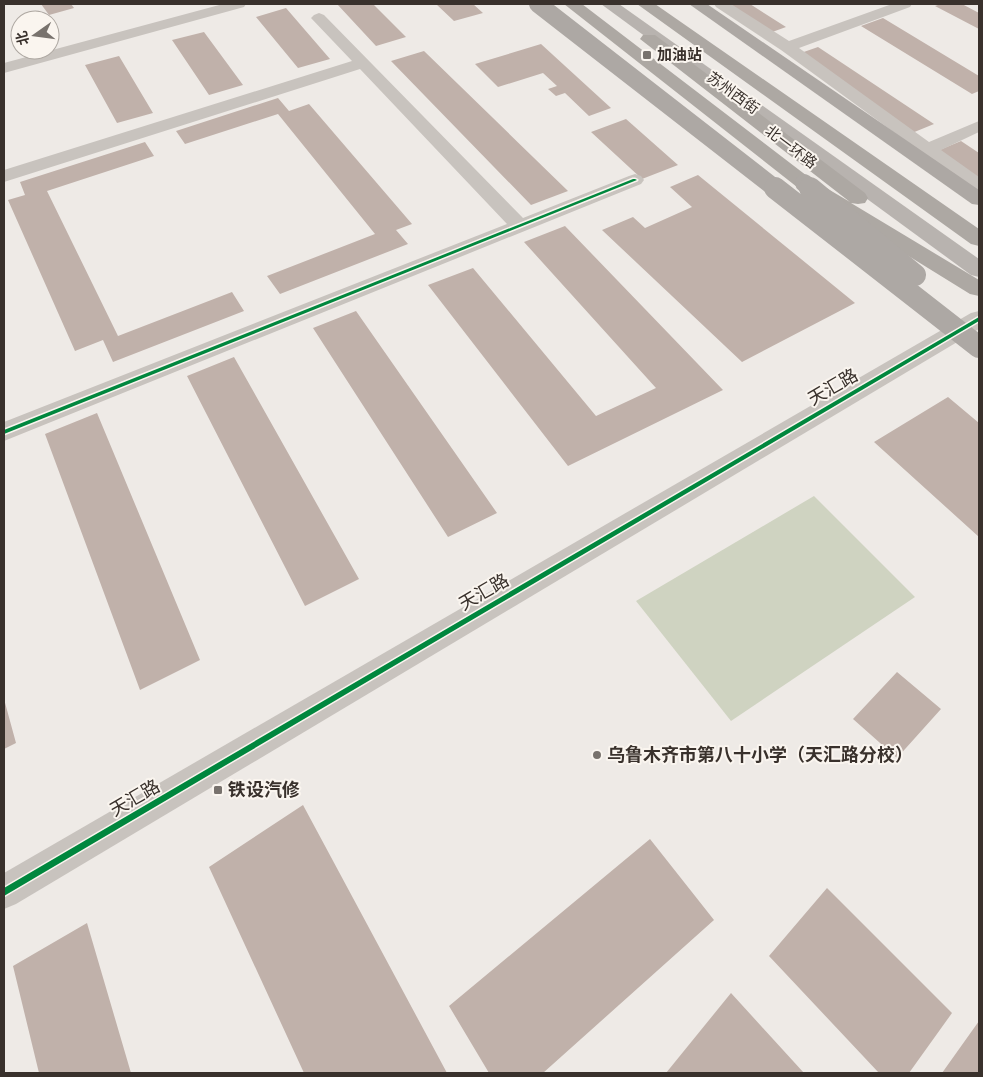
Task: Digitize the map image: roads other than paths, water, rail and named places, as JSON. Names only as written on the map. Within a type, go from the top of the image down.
[{"type":"highway","points":[[538,4],[979,348]]},
{"type":"highway","points":[[696,4],[904,145],[979,199]]},
{"type":"highway","points":[[886,153],[979,209]]},
{"type":"highway","points":[[804,183],[979,329]]},
{"type":"main road","points":[[572,4],[804,183],[979,283]]},
{"type":"main road","name":"北一环路","points":[[602,4],[979,283]]},
{"type":"main road","name":"苏州西街","points":[[609,4],[979,283]]},
{"type":"main road","name":"北一环路","points":[[645,4],[979,239]]},
{"type":"main road","name":"苏州西街","points":[[653,4],[979,232]]},
{"type":"main road","points":[[672,4],[886,153],[979,225]]},
{"type":"street","points":[[4,68],[239,4]]},
{"type":"street","points":[[721,4],[787,47],[930,148],[979,186]]},
{"type":"street","points":[[787,47],[905,4]]},
{"type":"street","points":[[318,18],[520,226]]},
{"type":"street","points":[[4,176],[363,63]]},
{"type":"street","points":[[930,148],[979,126]]},
{"type":"street","points":[[4,432],[634,180]]},
{"type":"street","name":"天汇路","points":[[4,892],[979,318]]},
{"type":"place","name":"加油站","points":[[647,55]]},
{"type":"place","name":"乌鲁木齐市第八十小学（天汇路分校）","points":[[597,755]]},
{"type":"place","name":"铁设汽修","points":[[218,790]]}]
